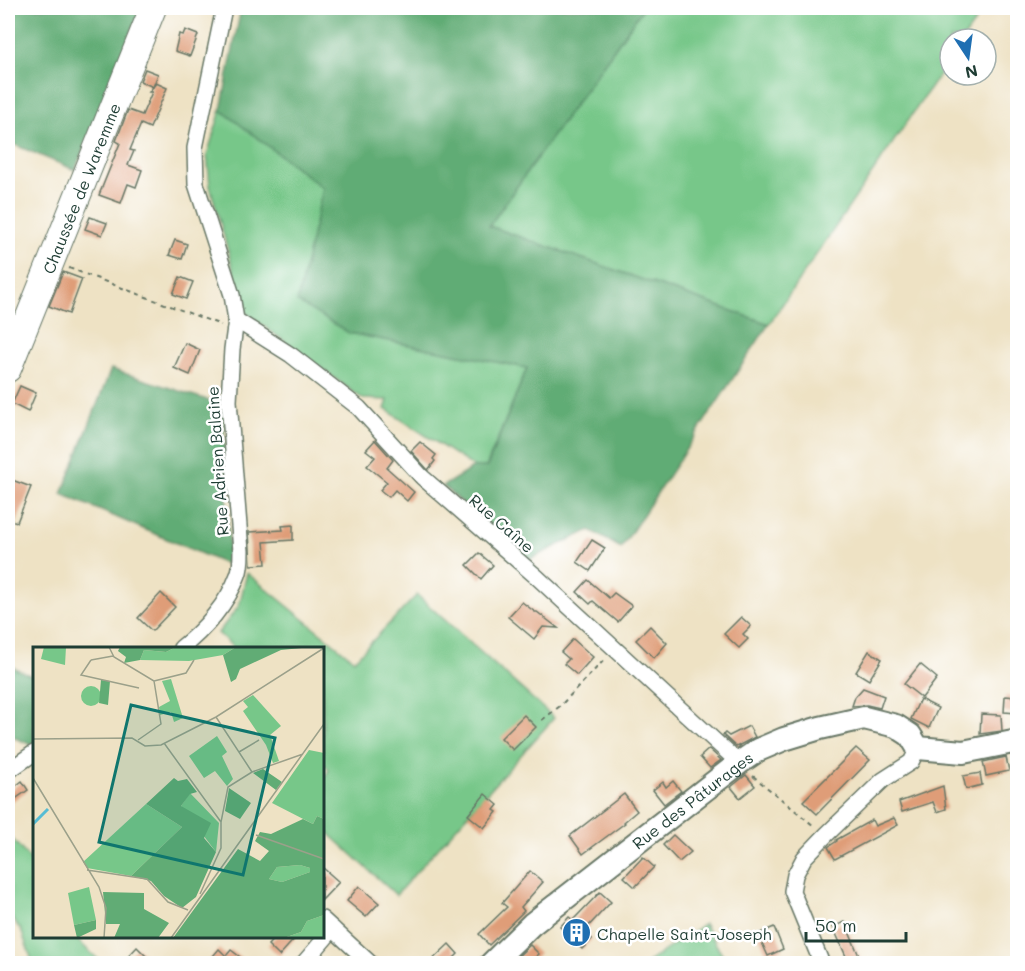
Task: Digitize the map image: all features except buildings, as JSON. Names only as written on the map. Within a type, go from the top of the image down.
[{"type":"main road","name":"Chaussée de Waremme","points":[[8,369],[17,319],[51,261],[153,8]]},
{"type":"street","name":"Rue Adrien Balaine","points":[[182,647],[195,638],[228,596],[239,573],[242,551],[229,401],[236,322],[231,295],[196,184],[195,148],[224,8]]},
{"type":"street","name":"Rue Caîne","points":[[236,322],[291,355],[359,408],[422,477],[538,578],[739,763]]},
{"type":"street","name":"Rue des Pâturages","points":[[490,963],[532,924],[758,750],[820,728],[864,718],[896,726],[910,735],[918,748]]},
{"type":"street","points":[[822,963],[792,891],[795,875],[804,858],[883,780],[911,762],[918,748],[963,752],[1017,741]]},
{"type":"street","points":[[8,771],[33,754]]},
{"type":"street","points":[[328,924],[371,963]]},
{"type":"street","points":[[303,963],[319,938]]},
{"type":"path","points":[[51,261],[221,325],[236,322]]},
{"type":"path","points":[[542,720],[560,706],[614,649]]},
{"type":"path","points":[[739,763],[825,835]]},
{"type":"green space","points":[[8,8],[141,8],[75,170],[8,142]]},
{"type":"green space","points":[[241,8],[643,8],[489,226],[769,324],[621,548],[590,530],[528,560],[443,486],[474,467],[487,467],[527,368],[349,333],[297,302],[323,188],[221,110]]},
{"type":"green space","points":[[643,8],[985,8],[972,27],[938,27],[938,77],[769,324],[489,226]]},
{"type":"green space","points":[[221,110],[323,188],[349,333],[527,368],[486,467],[474,467],[385,409],[388,400],[363,399],[245,312],[210,186],[207,155]]},
{"type":"green space","points":[[111,369],[223,405],[230,566],[62,494]]},
{"type":"green space","points":[[247,573],[354,660],[417,595],[554,718],[396,895],[324,829],[324,778],[329,770],[324,764],[324,647],[233,647],[218,633],[239,606]]},
{"type":"green space","points":[[8,665],[33,677],[33,744],[8,735]]},
{"type":"green space","points":[[8,834],[33,863],[33,938],[75,938],[102,963],[33,963],[21,930],[8,913]]},
{"type":"green space","points":[[704,924],[727,963],[650,964],[648,962]]},
{"type":"place","name":"Chapelle Saint-Joseph","points":[[576,933]]}]
